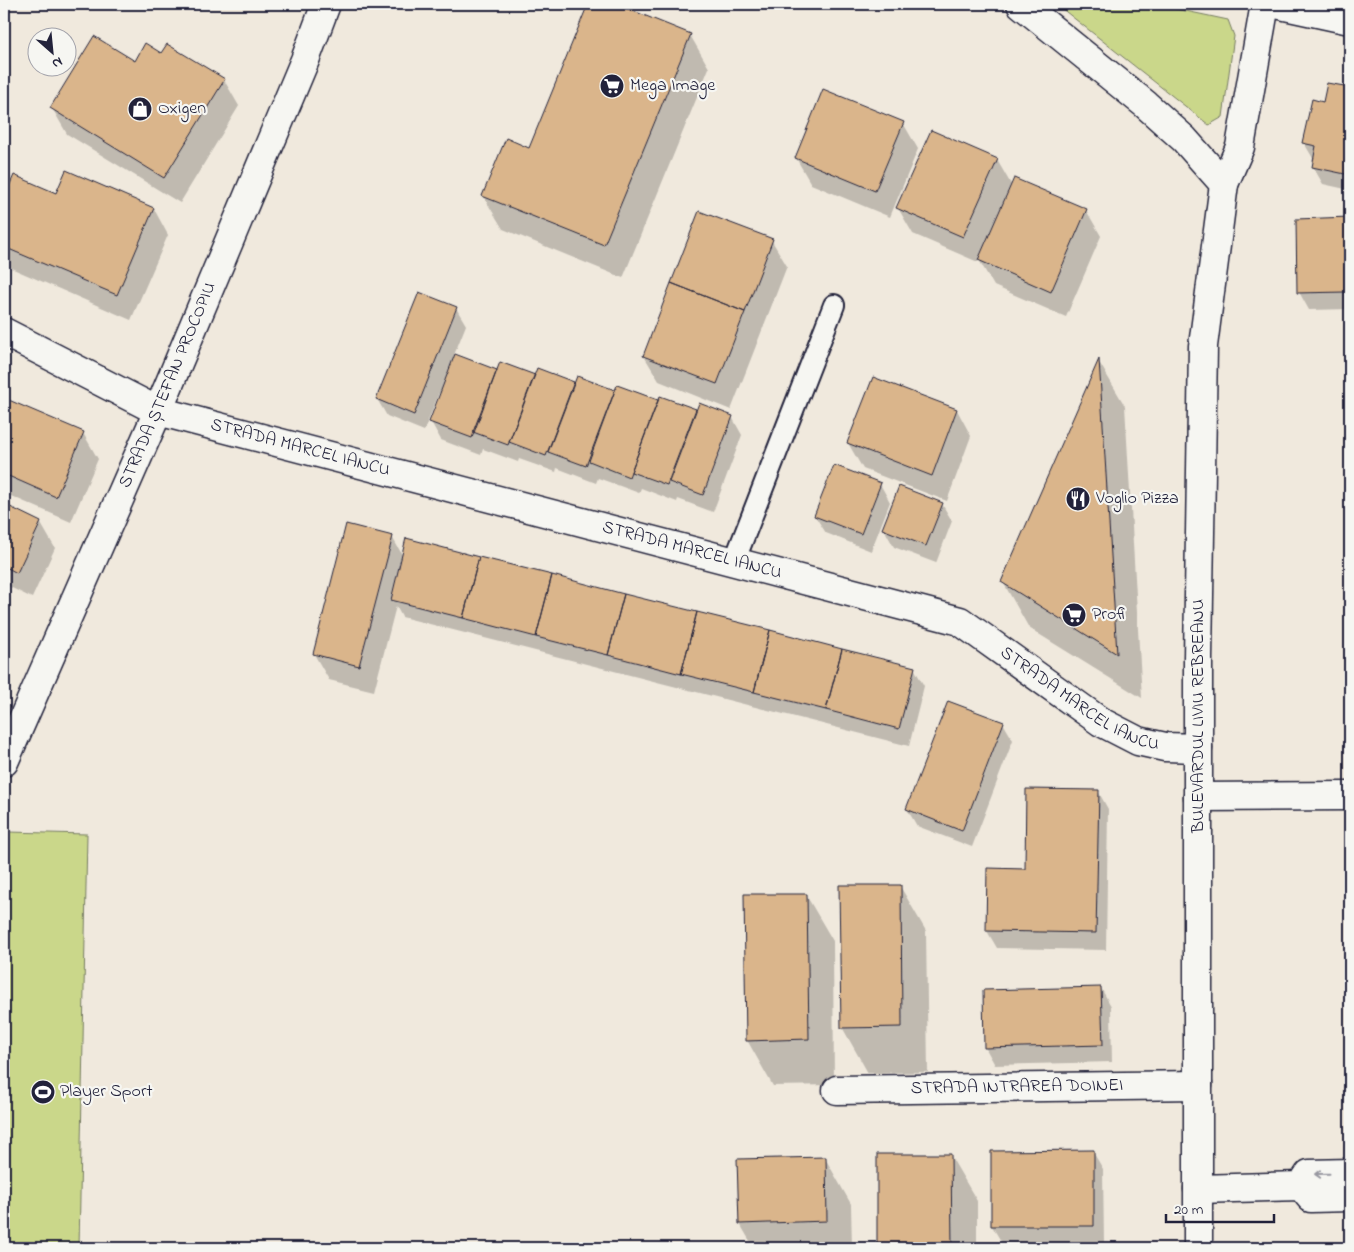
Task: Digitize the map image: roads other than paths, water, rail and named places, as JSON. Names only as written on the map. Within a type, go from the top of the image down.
[{"type":"street","name":"STRADA ȘTEFAN PROCOPIU","points":[[4,762],[158,411],[305,60],[326,4]]},
{"type":"street","points":[[1021,4],[1145,104],[1184,139],[1224,184]]},
{"type":"street","name":"BULEVARDUL LIVIU REBREANU","points":[[1198,1248],[1198,748],[1203,346],[1224,184],[1240,147],[1265,4]]},
{"type":"street","points":[[1276,4],[1350,20]]},
{"type":"street","name":"STRADA MARCEL IANCU","points":[[4,332],[158,411],[960,622],[1100,722],[1138,741],[1165,747],[1198,748]]},
{"type":"street","points":[[1198,797],[1350,796]]},
{"type":"street","name":"STRADA INTRAREA DOINEI","points":[[837,1090],[1198,1085]]},
{"type":"street","points":[[1300,1186],[1309,1174],[1350,1173]]},
{"type":"street","points":[[1198,1189],[1300,1186],[1311,1198],[1350,1198]]},
{"type":"lane","points":[[734,562],[834,305]]},
{"type":"place","name":"Mega Image","points":[[612,86]]},
{"type":"place","name":"Oxigen","points":[[140,109]]},
{"type":"place","name":"Voglio Pizza","points":[[1078,499]]},
{"type":"place","name":"Profi","points":[[1074,615]]},
{"type":"place","name":"Player Sport","points":[[43,1092]]}]
